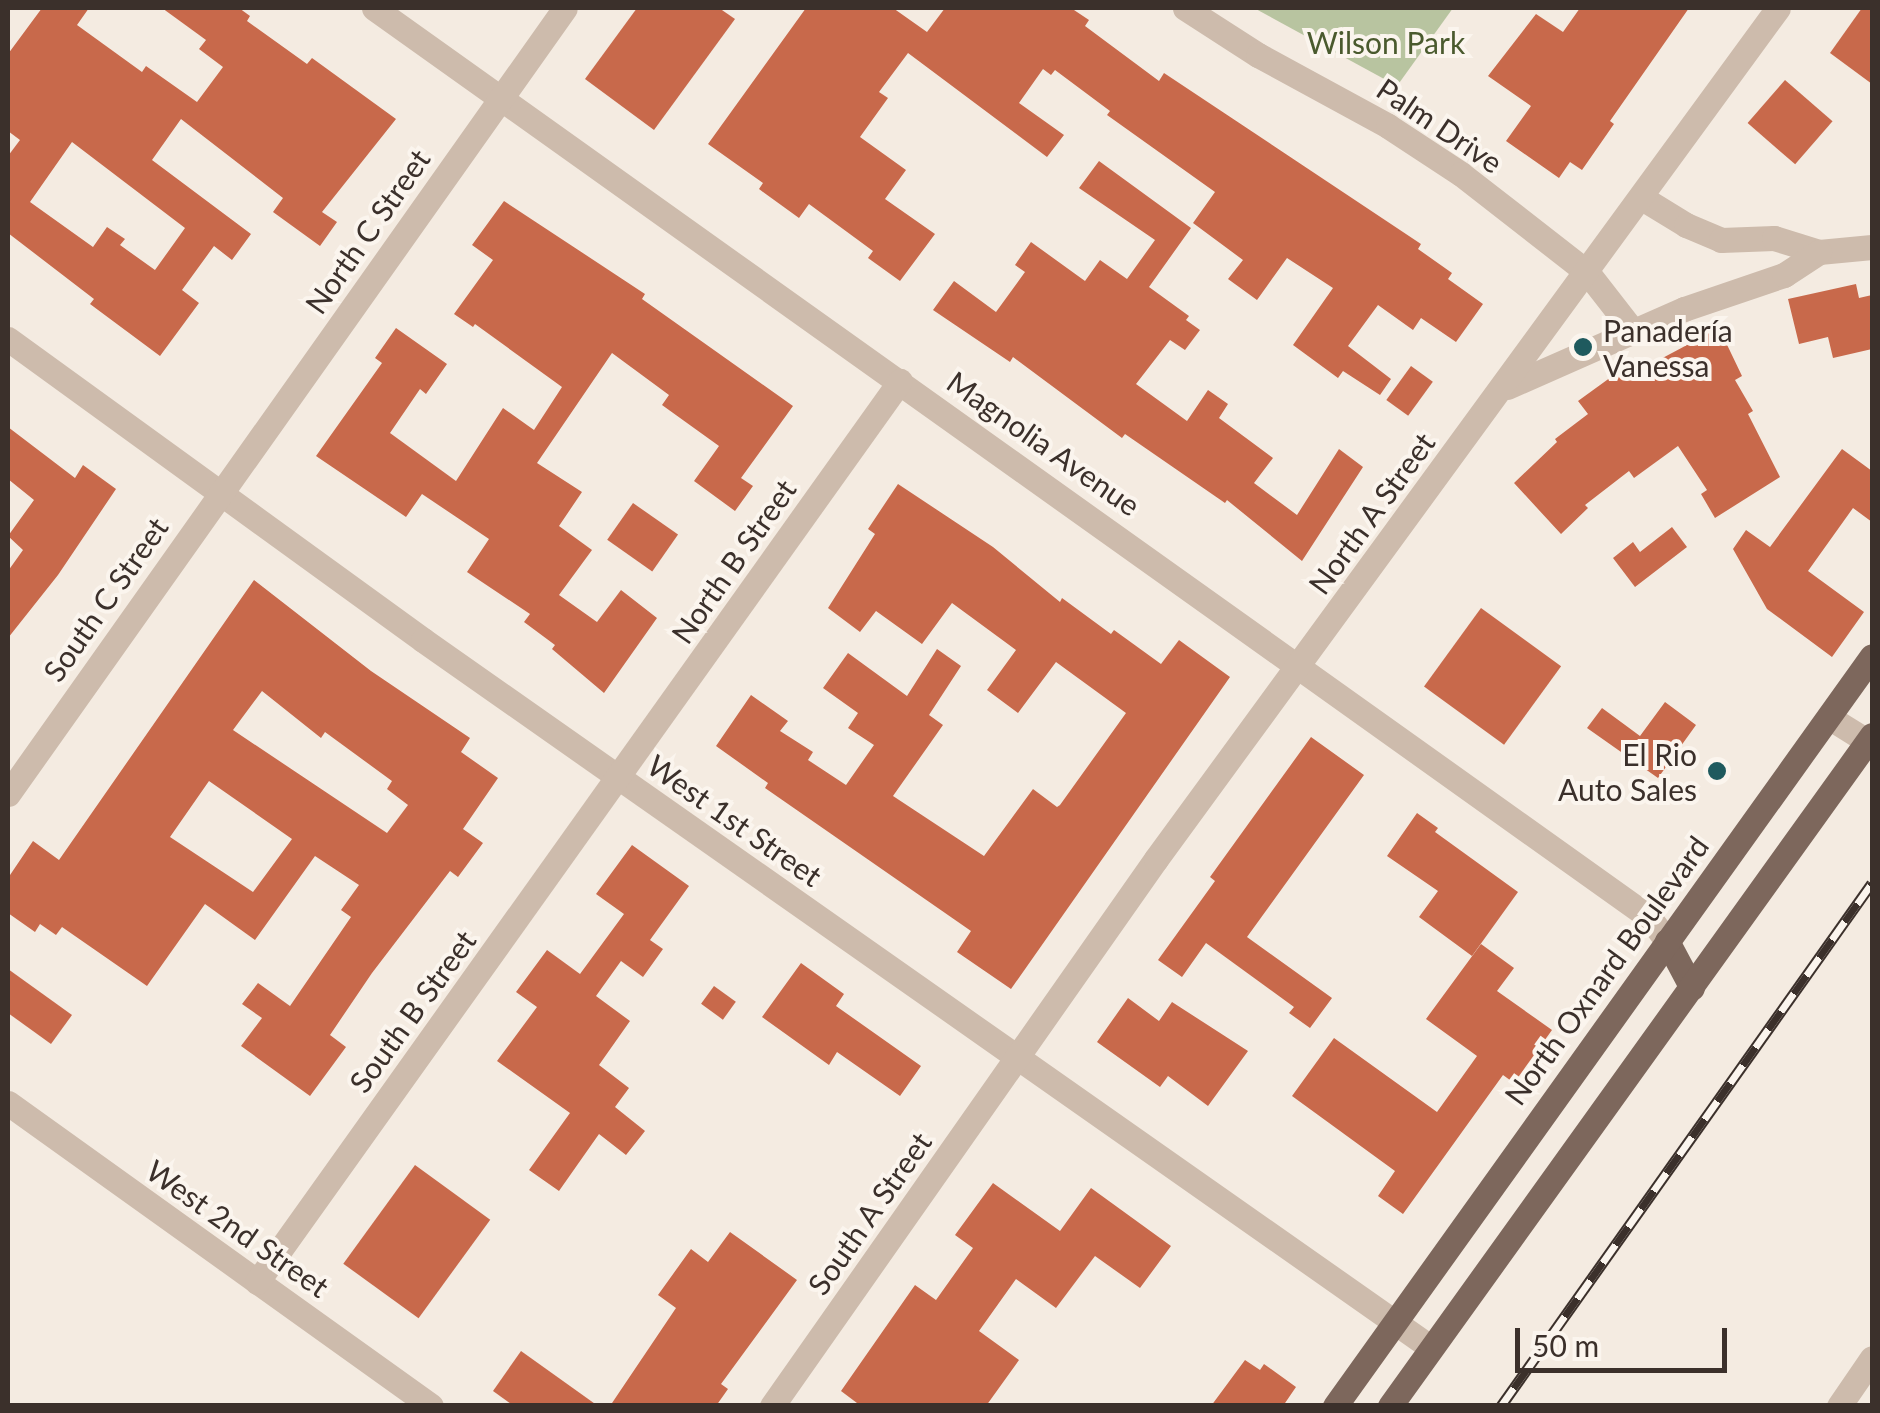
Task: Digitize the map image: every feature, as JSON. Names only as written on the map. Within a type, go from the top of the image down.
[{"type":"main road","name":"North Oxnard Boulevard","points":[[1335,1406],[1872,656]]},
{"type":"main road","points":[[1390,1406],[1871,740]]},
{"type":"main road","points":[[1667,940],[1692,988]]},
{"type":"street","name":"Magnolia Avenue","points":[[374,8],[1649,916],[1667,940]]},
{"type":"street","name":"North C Street","points":[[220,491],[565,8]]},
{"type":"street","name":"Palm Drive","points":[[1185,8],[1258,55],[1402,135],[1587,272],[1633,331]]},
{"type":"street","name":"North A Street","points":[[1018,1058],[1156,859],[1778,8]]},
{"type":"street","points":[[1642,198],[1708,236],[1736,241],[1774,238],[1819,252],[1872,248]]},
{"type":"street","points":[[1502,390],[1732,290],[1784,275],[1819,252]]},
{"type":"street","name":"West 1st Street","points":[[8,339],[620,779],[1430,1347]]},
{"type":"street","name":"North B Street","points":[[620,779],[900,381]]},
{"type":"street","name":"South C Street","points":[[8,794],[220,491]]},
{"type":"street","points":[[1830,718],[1871,740]]},
{"type":"street","name":"South B Street","points":[[257,1282],[620,779]]},
{"type":"street","name":"South A Street","points":[[772,1406],[1018,1058]]},
{"type":"street","name":"West 2nd Street","points":[[8,1103],[431,1406]]},
{"type":"street","points":[[1839,1406],[1872,1358]]},
{"type":"green space","name":"Wilson Park","points":[[1254,8],[1453,8],[1397,86]]},
{"type":"building","points":[[42,8],[89,8],[77,25],[142,72],[146,66],[197,102],[223,67],[199,49],[206,40],[162,8],[239,8],[250,16],[247,21],[307,64],[312,58],[396,119],[322,212],[337,222],[320,246],[273,212],[283,198],[181,119],[152,160],[251,234],[232,260],[214,246],[182,290],[199,303],[160,356],[90,304],[94,299],[8,233],[8,156],[20,140],[8,131],[8,54]],"holes":[[[72,142],[185,228],[155,270],[120,245],[125,239],[107,227],[93,247],[30,202]]]},
{"type":"building","points":[[637,8],[719,8],[735,19],[654,130],[585,79]]},
{"type":"building","points":[[806,8],[893,8],[927,32],[945,8],[1071,8],[1089,20],[1085,26],[1159,81],[1164,73],[1421,244],[1418,249],[1452,273],[1448,279],[1483,304],[1456,342],[1421,318],[1413,330],[1378,305],[1348,346],[1391,379],[1380,395],[1343,371],[1338,378],[1293,345],[1333,288],[1287,258],[1257,300],[1228,279],[1243,260],[1193,223],[1215,192],[1107,115],[1110,111],[1055,70],[1051,75],[1043,69],[1019,103],[1064,135],[1047,157],[908,53],[879,92],[888,98],[860,137],[906,170],[885,199],[935,234],[900,281],[868,258],[873,251],[809,204],[799,218],[759,189],[763,183],[708,144]]},
{"type":"building","points":[[1580,8],[1689,8],[1610,121],[1614,124],[1582,170],[1570,162],[1559,178],[1506,141],[1531,106],[1488,76],[1536,14],[1563,32]]},
{"type":"building","points":[[1862,8],[1872,8],[1872,84],[1830,53]]},
{"type":"building","points":[[1785,80],[1833,121],[1795,164],[1748,123]]},
{"type":"building","points":[[1099,161],[1191,228],[1149,287],[1189,316],[1186,320],[1200,330],[1185,350],[1170,340],[1136,384],[1187,421],[1208,390],[1228,404],[1219,418],[1273,458],[1254,483],[1297,515],[1339,449],[1363,467],[1302,561],[1227,500],[1225,503],[1125,434],[1122,438],[1013,357],[1010,362],[933,310],[954,281],[996,312],[1025,272],[1015,265],[1031,242],[1085,281],[1100,260],[1127,279],[1155,240],[1079,188]]},
{"type":"building","points":[[504,201],[645,294],[642,299],[793,406],[741,478],[753,486],[735,511],[694,481],[719,446],[662,405],[669,395],[612,353],[537,463],[582,492],[559,526],[592,550],[559,595],[597,622],[621,590],[657,618],[604,693],[552,649],[555,645],[524,622],[530,614],[467,572],[489,539],[422,494],[406,517],[316,456],[382,363],[375,358],[396,328],[447,364],[426,394],[420,389],[390,433],[456,481],[503,408],[534,430],[562,387],[475,324],[473,327],[454,314],[493,260],[472,245]]},
{"type":"building","points":[[1856,284],[1859,298],[1872,295],[1872,349],[1833,358],[1828,337],[1799,344],[1788,299]]},
{"type":"building","points":[[1719,328],[1742,376],[1735,380],[1753,411],[1748,414],[1780,477],[1715,518],[1701,494],[1707,490],[1678,446],[1634,478],[1629,471],[1585,505],[1588,508],[1561,534],[1514,483],[1557,442],[1555,439],[1588,414],[1578,401],[1618,372],[1623,379]]},
{"type":"building","points":[[1411,366],[1433,382],[1408,416],[1386,400]]},
{"type":"building","points":[[8,427],[75,478],[83,465],[116,489],[58,575],[8,638],[8,571],[23,550],[8,536],[34,500],[8,479]]},
{"type":"building","points":[[1842,449],[1872,471],[1872,522],[1853,508],[1808,571],[1864,612],[1832,657],[1767,609],[1733,549],[1746,530],[1770,547]]},
{"type":"building","points":[[898,484],[993,547],[1060,602],[1062,598],[1161,664],[1179,640],[1230,677],[1011,989],[957,952],[971,931],[765,788],[768,783],[716,746],[751,695],[788,721],[780,731],[813,752],[808,760],[846,785],[874,745],[848,728],[858,713],[823,688],[848,653],[907,696],[937,649],[961,666],[929,715],[943,725],[893,796],[984,856],[1033,789],[1057,807],[1060,805],[1126,713],[1056,662],[1018,713],[987,690],[1016,650],[952,603],[922,644],[876,611],[860,632],[828,608],[875,534],[868,529]]},
{"type":"building","points":[[633,503],[678,535],[652,571],[607,540]]},
{"type":"building","points":[[1672,527],[1687,547],[1635,587],[1613,558],[1633,542],[1640,552]]},
{"type":"building","points":[[254,580],[371,671],[470,738],[461,752],[498,778],[463,829],[483,843],[458,877],[450,871],[372,973],[330,1035],[346,1047],[310,1096],[241,1046],[262,1018],[242,1004],[258,983],[290,1006],[351,917],[341,910],[359,885],[315,856],[255,940],[205,904],[147,986],[62,927],[56,935],[40,924],[35,932],[8,913],[8,878],[33,841],[59,860]],"holes":[[[262,691],[321,738],[325,732],[392,781],[387,789],[408,805],[387,833],[233,730]],[[209,781],[292,839],[253,892],[170,837]]]},
{"type":"building","points":[[1481,608],[1561,666],[1504,745],[1424,686]]},
{"type":"building","points":[[1665,702],[1696,725],[1658,778],[1587,728],[1602,708],[1640,736]]},
{"type":"building","points":[[1311,737],[1364,775],[1247,937],[1332,998],[1310,1028],[1289,1013],[1294,1007],[1206,943],[1182,977],[1158,960],[1215,881],[1210,877]]},
{"type":"building","points":[[1417,813],[1438,828],[1435,832],[1518,892],[1472,956],[1419,917],[1438,891],[1387,856]]},
{"type":"building","points":[[632,845],[689,886],[650,940],[663,949],[643,977],[621,961],[596,996],[630,1021],[599,1065],[629,1088],[615,1107],[645,1131],[626,1155],[599,1134],[559,1191],[529,1170],[570,1113],[497,1061],[537,1007],[516,992],[547,950],[580,974],[624,914],[596,894]]},
{"type":"building","points":[[1481,944],[1514,968],[1497,991],[1552,1030],[1514,1083],[1503,1075],[1403,1214],[1378,1196],[1395,1171],[1292,1096],[1334,1038],[1437,1112],[1477,1056],[1426,1019]]},
{"type":"building","points":[[801,963],[844,994],[836,1006],[921,1066],[900,1096],[837,1052],[829,1065],[762,1017]]},
{"type":"building","points":[[8,969],[72,1015],[51,1044],[8,1013]]},
{"type":"building","points":[[714,986],[736,1002],[723,1020],[701,1004]]},
{"type":"building","points":[[1128,998],[1159,1021],[1172,1002],[1248,1051],[1208,1106],[1168,1076],[1160,1087],[1097,1042]]},
{"type":"building","points":[[415,1165],[490,1220],[419,1318],[343,1264]]},
{"type":"building","points":[[993,1183],[1060,1231],[1091,1188],[1171,1246],[1140,1288],[1095,1256],[1056,1308],[1016,1279],[979,1331],[1019,1360],[986,1406],[861,1406],[841,1391],[915,1285],[936,1300],[973,1248],[955,1235]]},
{"type":"building","points":[[730,1232],[797,1280],[721,1384],[728,1389],[716,1406],[610,1406],[676,1308],[658,1295],[691,1249],[708,1262]]},
{"type":"building","points":[[521,1351],[598,1406],[514,1406],[493,1391]]},
{"type":"building","points":[[1245,1360],[1260,1370],[1264,1364],[1296,1387],[1283,1406],[1211,1406]]},
{"type":"railway","points":[[1501,1406],[1872,883]]},
{"type":"place","name":"Panadería Vanessa","points":[[1583,347]]},
{"type":"place","name":"El Rio Auto Sales","points":[[1717,771]]}]
